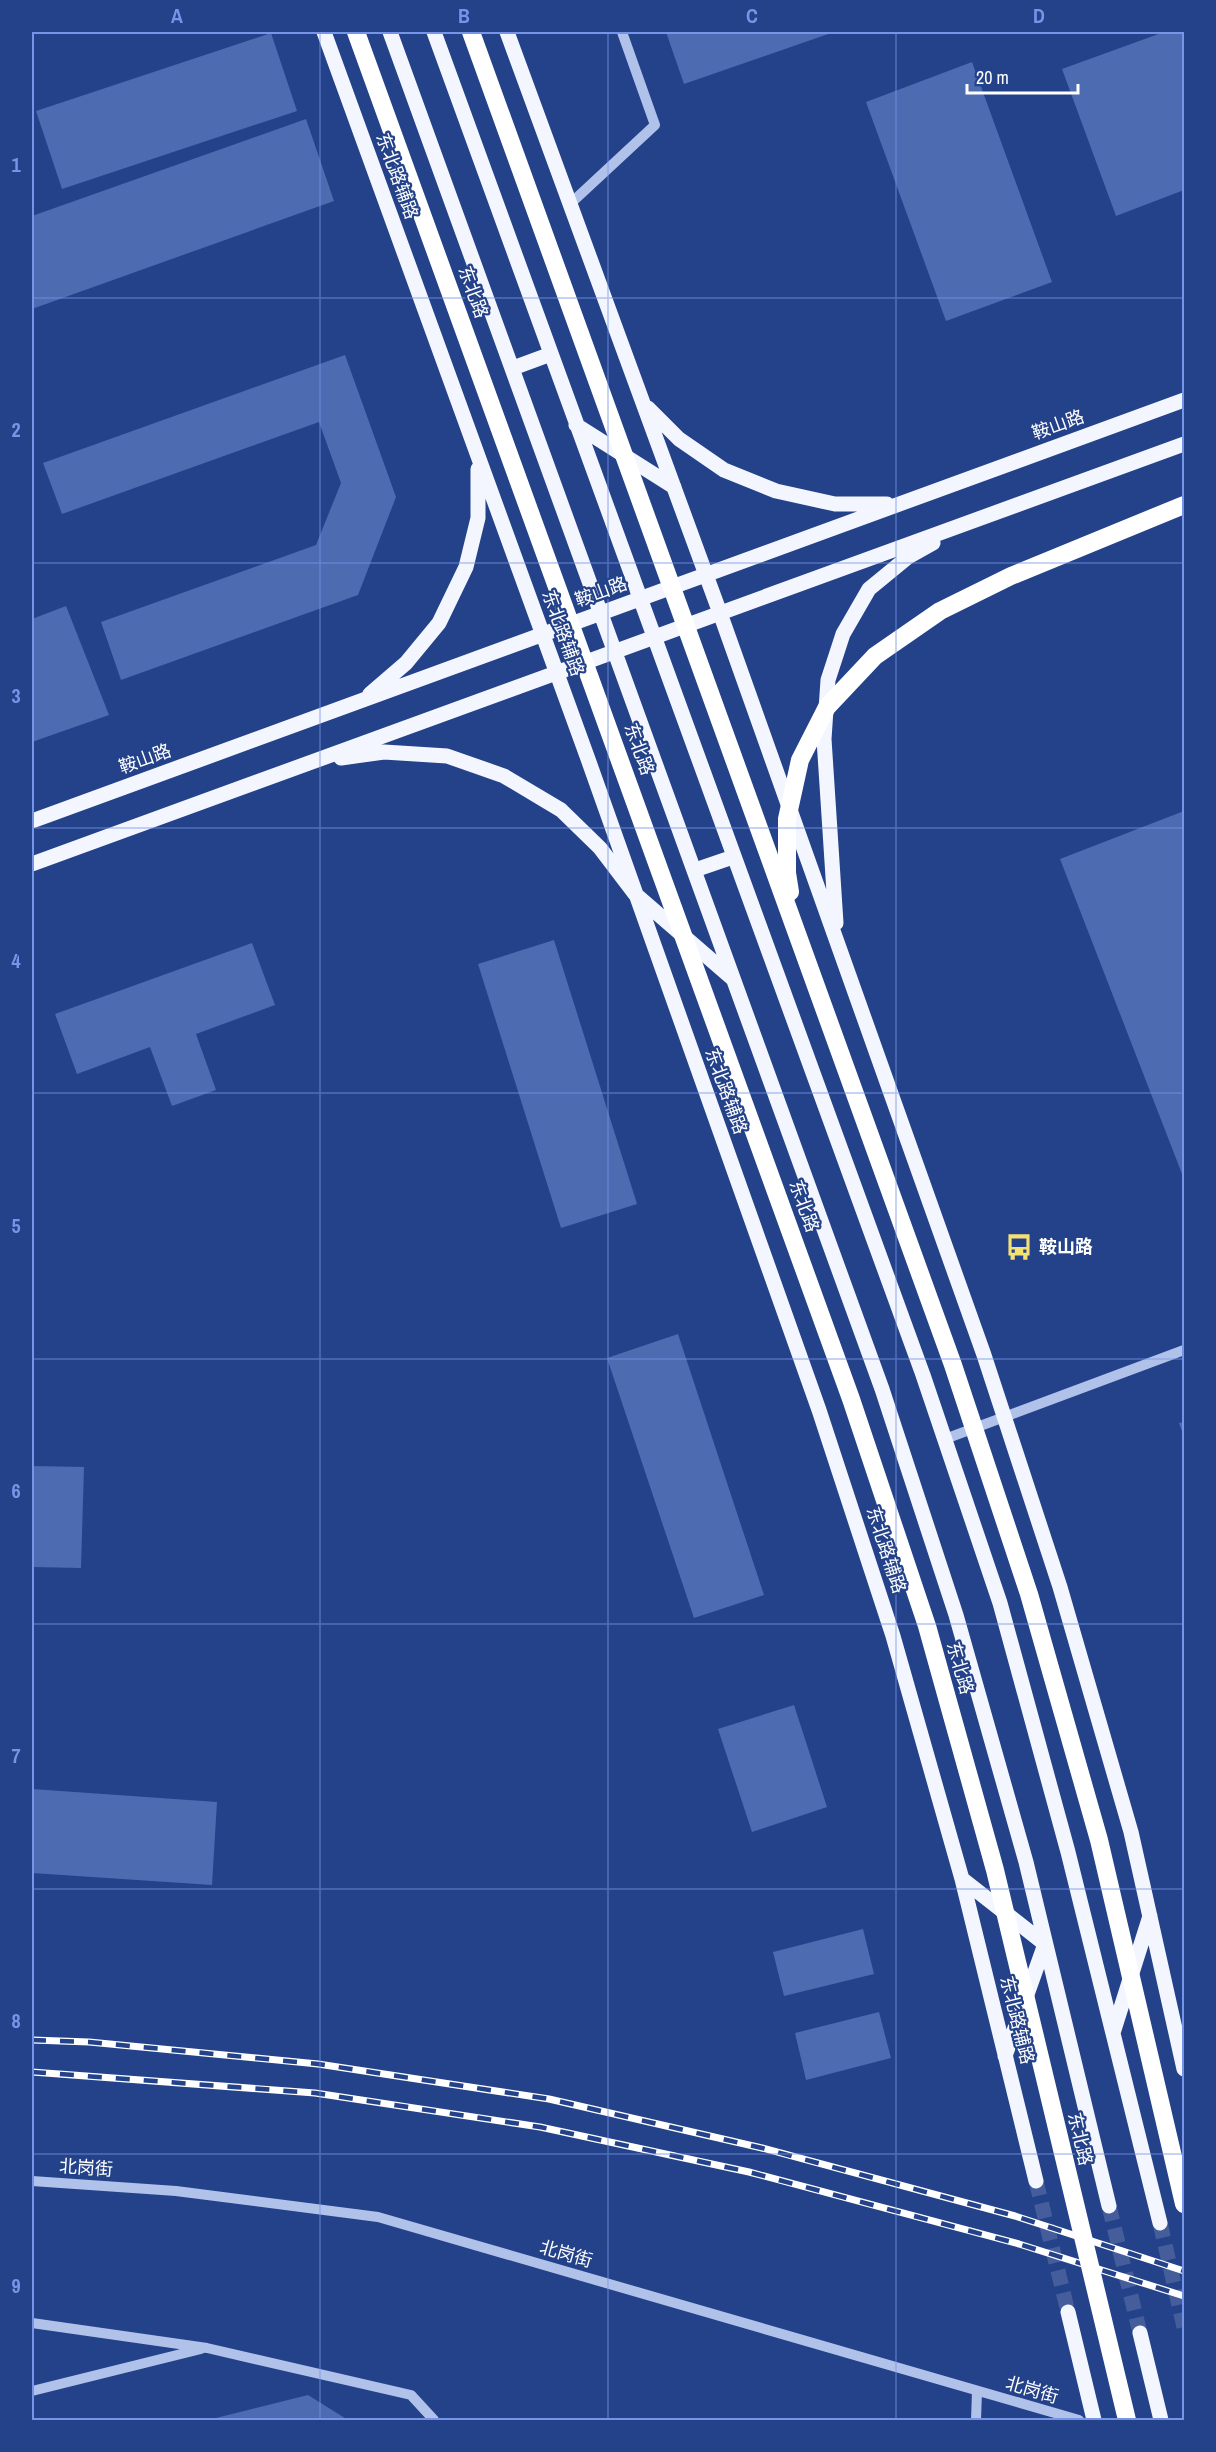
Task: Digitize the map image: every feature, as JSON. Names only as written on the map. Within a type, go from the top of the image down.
[{"type":"highway","name":"东北路","points":[[356,32],[843,1377],[927,1626],[995,1870],[1127,2421]]},
{"type":"highway","points":[[471,32],[953,1365],[1029,1594],[1099,1840],[1185,2204]]},
{"type":"highway","points":[[797,932],[787,873],[787,819],[800,760],[827,707],[875,656],[940,611],[1011,576],[1185,505]]},
{"type":"main road","name":"东北路辅路","points":[[324,32],[543,634],[819,1410],[893,1636],[962,1879],[1036,2181]]},
{"type":"main road","name":"东北路","points":[[390,32],[882,1389],[956,1615],[1026,1862],[1109,2206]]},
{"type":"main road","points":[[434,32],[945,1439],[1000,1603],[1068,1852],[1160,2223]]},
{"type":"main road","points":[[507,32],[720,613],[1004,1417],[1060,1587],[1131,1832],[1185,2069]]},
{"type":"main road","points":[[513,368],[551,354]]},
{"type":"main road","name":"鞍山路","points":[[32,821],[1185,400]]},
{"type":"main road","points":[[643,404],[679,439],[724,470],[776,491],[835,504],[899,504]]},
{"type":"main road","points":[[576,425],[674,487]]},
{"type":"main road","points":[[32,864],[1185,444]]},
{"type":"main road","points":[[361,701],[406,663],[439,623],[466,567],[478,518],[478,457]]},
{"type":"main road","points":[[837,941],[824,739],[828,681],[843,634],[869,589],[908,557],[968,523]]},
{"type":"main road","points":[[314,761],[384,753],[447,756],[504,776],[561,810],[600,848],[635,894],[734,979]]},
{"type":"main road","points":[[695,870],[733,857]]},
{"type":"main road","points":[[962,1879],[1046,1944],[1005,2056]]},
{"type":"main road","points":[[1113,2033],[1150,1915]]},
{"type":"main road","points":[[1068,2312],[1094,2421]]},
{"type":"main road","points":[[1140,2333],[1161,2421]]},
{"type":"street","points":[[570,204],[655,125],[622,32]]},
{"type":"street","points":[[945,1439],[1185,1350]]},
{"type":"street","name":"北岗街","points":[[32,2181],[176,2191],[378,2217],[1079,2421]]},
{"type":"street","points":[[32,2323],[207,2348],[411,2395],[434,2421]]},
{"type":"street","points":[[32,2391],[207,2348]]},
{"type":"street","points":[[976,2421],[977,2391]]},
{"type":"building","points":[[666,32],[834,32],[684,84]]},
{"type":"building","points":[[1164,32],[1184,32],[1184,190],[1116,216],[1062,69]]},
{"type":"building","points":[[271,33],[297,111],[62,189],[36,111]]},
{"type":"building","points":[[972,62],[1052,282],[946,321],[866,102]]},
{"type":"building","points":[[306,119],[334,201],[32,309],[32,216]]},
{"type":"building","points":[[345,355],[396,497],[358,595],[121,680],[101,622],[316,545],[341,483],[319,422],[62,514],[43,463]]},
{"type":"building","points":[[66,606],[109,715],[32,742],[32,619]]},
{"type":"building","points":[[1184,811],[1184,1179],[1060,859]]},
{"type":"building","points":[[554,940],[637,1204],[561,1228],[478,964]]},
{"type":"building","points":[[252,943],[275,1005],[196,1034],[216,1090],[172,1106],[150,1047],[77,1074],[55,1014]]},
{"type":"building","points":[[678,1334],[764,1595],[694,1618],[607,1358]]},
{"type":"building","points":[[1184,1422],[1184,1437],[1179,1423]]},
{"type":"building","points":[[32,1466],[84,1467],[81,1568],[32,1567]]},
{"type":"building","points":[[794,1705],[827,1807],[752,1832],[718,1729]]},
{"type":"building","points":[[32,1789],[217,1802],[212,1885],[32,1873]]},
{"type":"building","points":[[863,1929],[874,1974],[784,1996],[773,1952]]},
{"type":"building","points":[[879,2012],[891,2058],[806,2080],[795,2033]]},
{"type":"building","points":[[308,2395],[348,2420],[208,2420]]},
{"type":"tunnel","points":[[1036,2181],[1068,2312]]},
{"type":"tunnel","points":[[1109,2206],[1140,2333]]},
{"type":"tunnel","points":[[1160,2223],[1184,2327]]},
{"type":"railway","points":[[32,2040],[89,2042],[318,2064],[549,2099],[762,2148],[1015,2216],[1184,2271]]},
{"type":"railway","points":[[32,2072],[315,2093],[540,2127],[749,2172],[1019,2244],[1184,2296]]},
{"type":"place","name":"鞍山路","points":[[1019,1247]]}]
